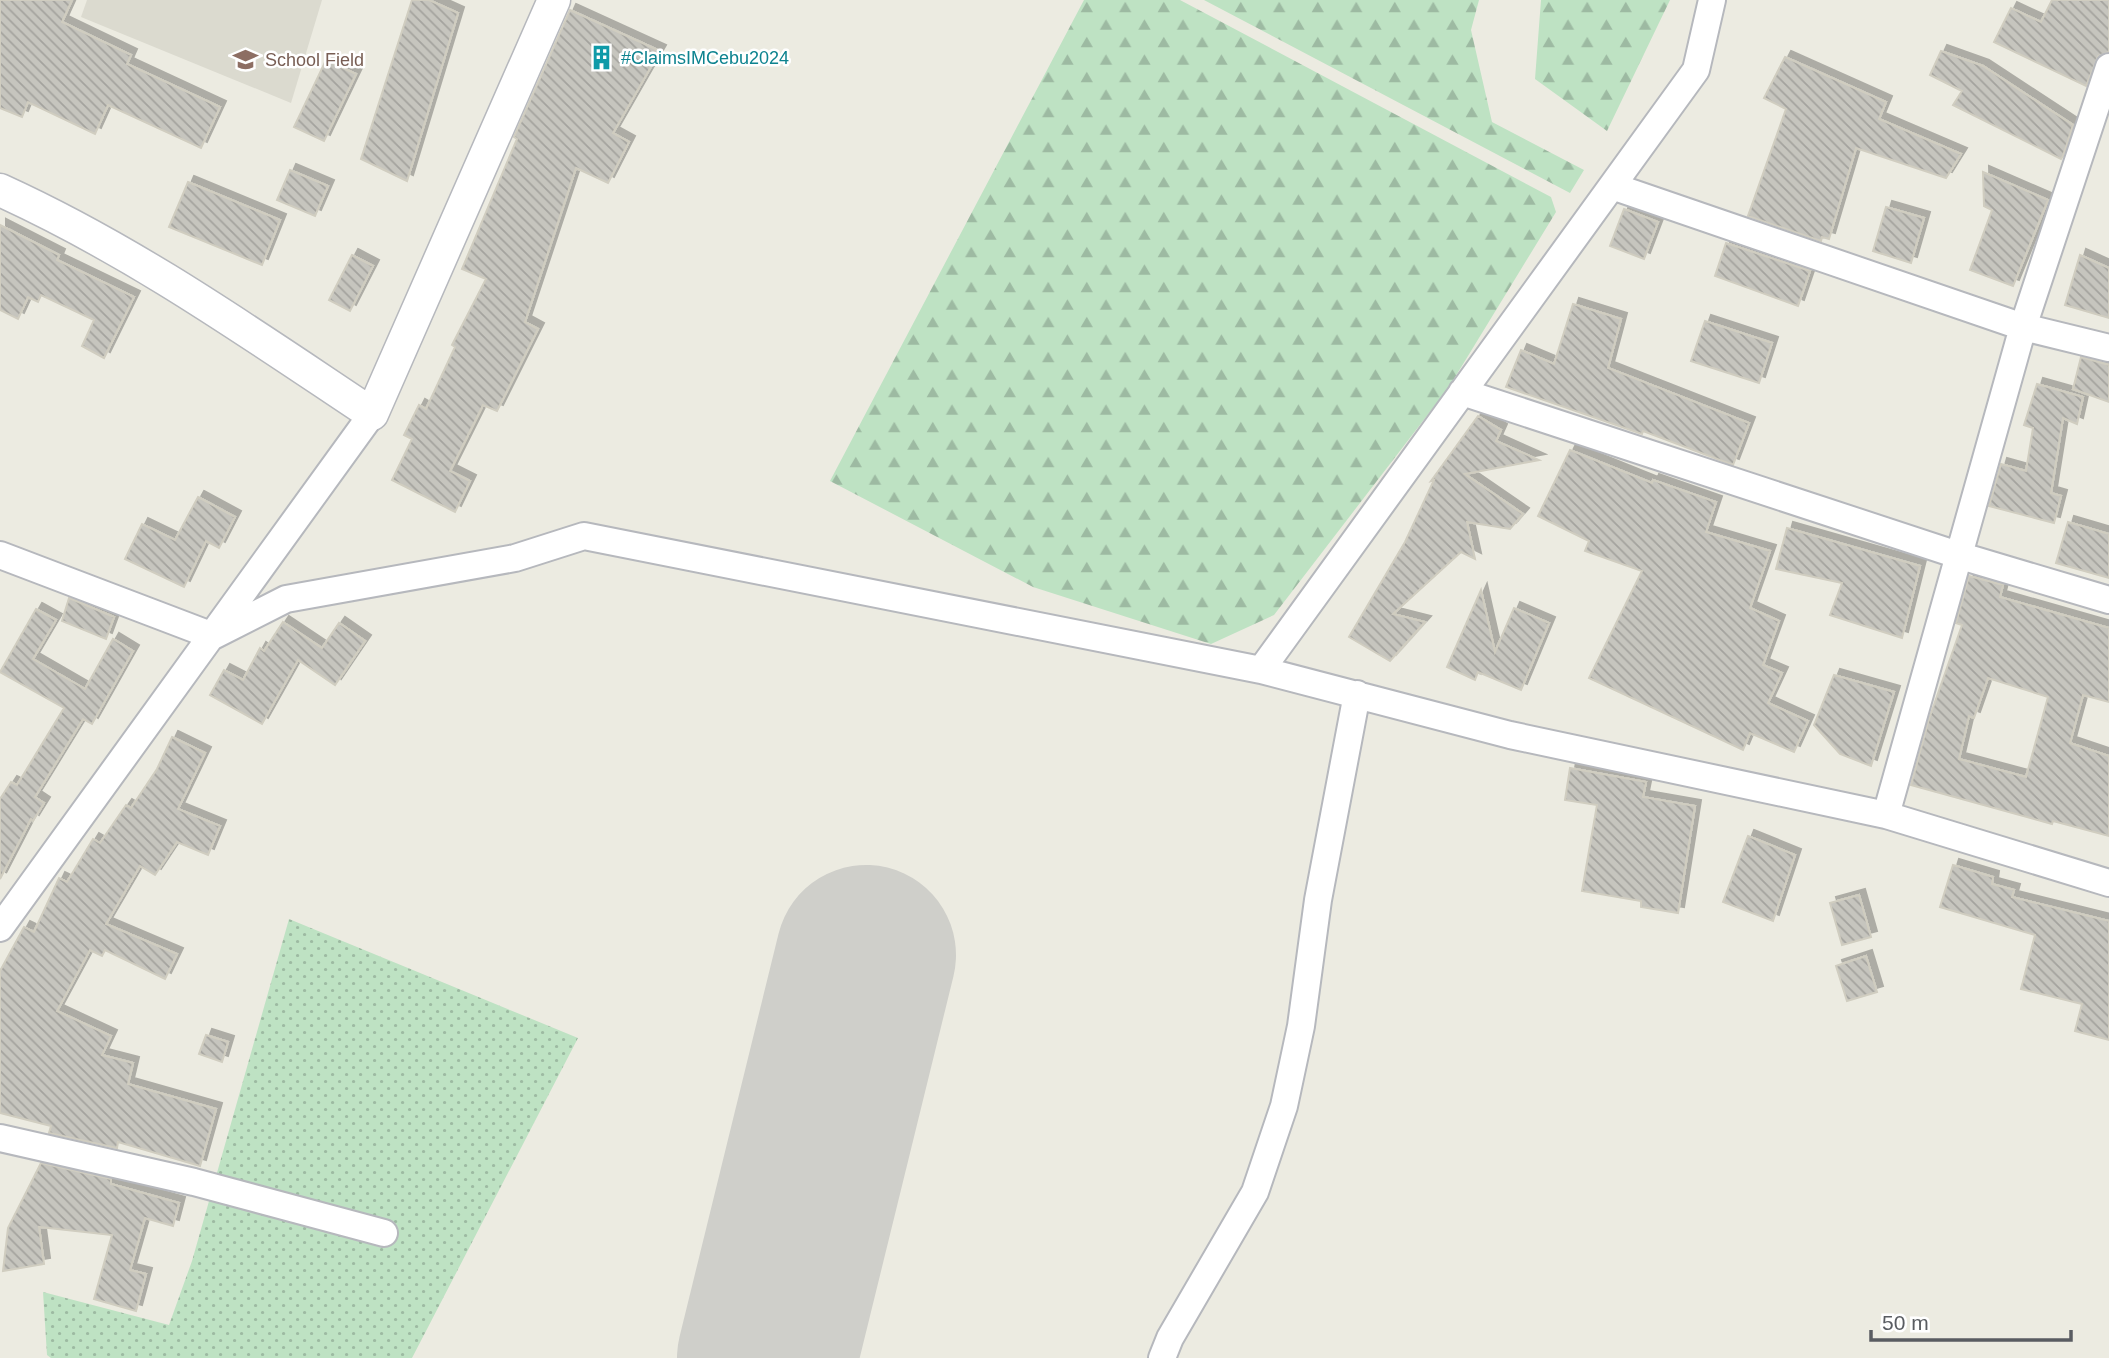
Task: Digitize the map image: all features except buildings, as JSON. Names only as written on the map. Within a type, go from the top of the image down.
[{"type":"street","points":[[0,928],[214,636],[372,414],[554,0]]},
{"type":"street","points":[[1261,670],[1696,70],[1713,0]]},
{"type":"street","points":[[1886,815],[2024,327],[2109,67]]},
{"type":"street","points":[[1612,186],[2024,327],[2109,348]]},
{"type":"street","points":[[0,190],[74,223],[173,282],[372,414]]},
{"type":"street","points":[[1462,392],[1961,556],[2109,600]]},
{"type":"street","points":[[0,555],[214,636],[286,599],[516,558],[584,536],[1261,670],[1510,735],[1886,815],[2109,883]]},
{"type":"street","points":[[1162,1358],[1170,1338],[1255,1192],[1284,1106],[1301,1026],[1318,900],[1357,694]]},
{"type":"street","points":[[0,1138],[194,1182],[384,1233]]},
{"type":"shaded area","name":"School Field","points":[[87,0],[322,0],[291,103],[81,17]]},
{"type":"green space","points":[[1084,0],[1180,0],[1551,197],[1556,212],[1449,387],[1274,615],[1211,644],[1033,587],[830,481]]},
{"type":"green space","points":[[1204,0],[1479,0],[1471,30],[1492,122],[1584,170],[1570,193]]},
{"type":"green space","points":[[1541,0],[1670,0],[1607,131],[1535,79]]},
{"type":"green space","points":[[289,919],[578,1038],[412,1358],[51,1358],[47,1355],[43,1292],[169,1325],[192,1261]]},
{"type":"runway","points":[[767,1358],[866,955]]},
{"type":"place","name":"#ClaimsIMCebu2024","points":[[601,58]]},
{"type":"place","name":"School Field","points":[[245,60]]}]
